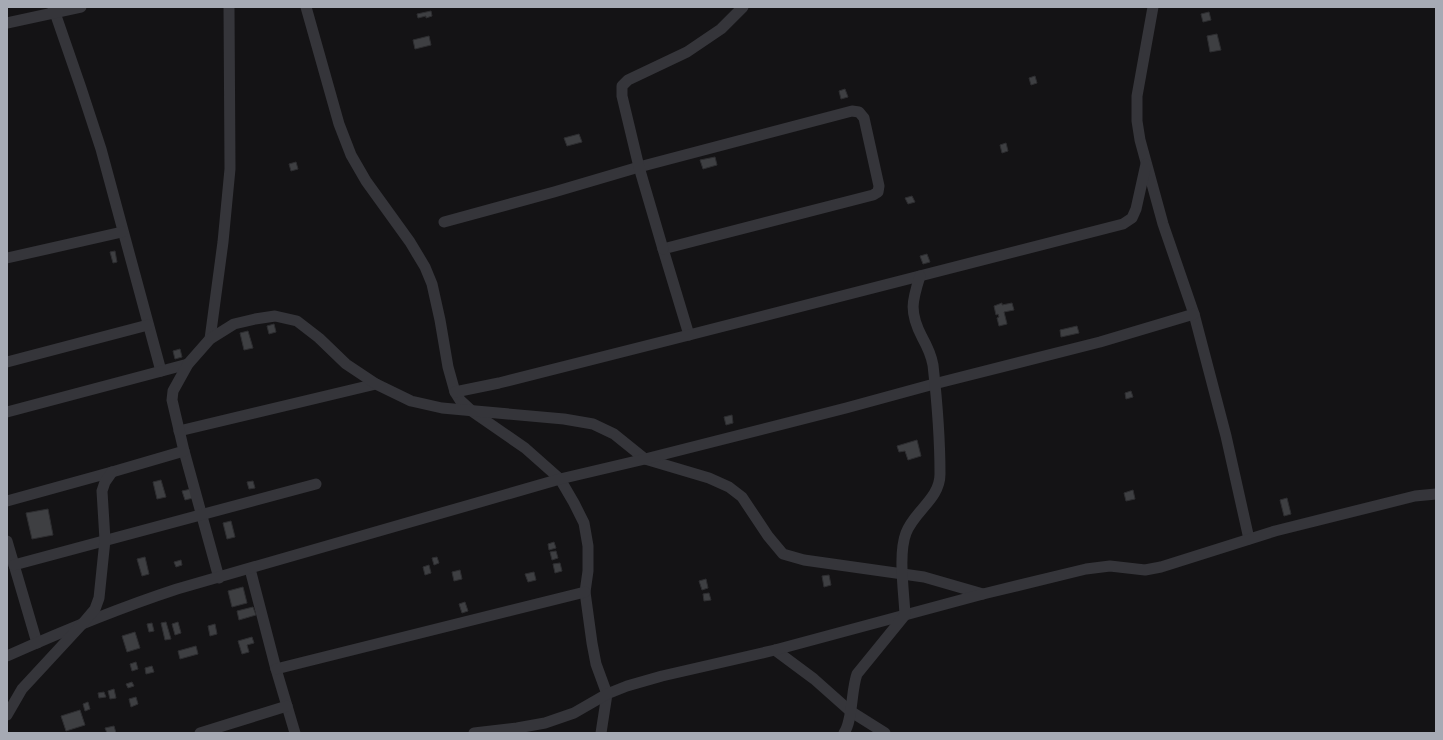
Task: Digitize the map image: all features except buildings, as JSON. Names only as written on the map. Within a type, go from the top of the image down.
[{"type":"street","points":[[7,23],[54,10],[81,7]]},
{"type":"street","points":[[210,339],[224,242],[230,169],[229,7]]},
{"type":"street","points":[[306,7],[339,124],[351,155],[366,180],[410,242],[425,267],[432,284],[448,367],[455,392],[460,400],[473,412],[525,448],[560,478],[584,523],[588,546],[588,571],[585,592],[596,664],[607,694],[601,733]]},
{"type":"street","points":[[689,335],[639,167],[622,96],[622,86],[628,80],[687,52],[721,29],[743,7]]},
{"type":"street","points":[[1153,7],[1137,96],[1137,121],[1140,140],[1169,243],[1194,314],[1226,436],[1249,539]]},
{"type":"street","points":[[54,10],[82,88],[161,371]]},
{"type":"street","points":[[444,222],[639,167],[852,111],[859,112],[864,118],[879,186],[878,192],[873,195],[663,250]]},
{"type":"street","points":[[455,392],[499,383],[1123,224],[1132,218],[1136,209],[1146,164]]},
{"type":"street","points":[[7,258],[122,232]]},
{"type":"street","points":[[844,733],[850,711],[853,684],[857,674],[904,615],[902,544],[906,532],[938,487],[940,476],[939,431],[933,364],[930,352],[917,326],[913,310],[914,296],[920,276]]},
{"type":"street","points":[[7,656],[84,622],[144,600],[560,478],[645,459],[846,408],[1100,342],[1194,314]]},
{"type":"street","points":[[219,578],[179,431],[172,400],[173,391],[188,364],[210,339],[234,324],[275,316],[297,321],[319,338],[346,364],[376,384],[411,401],[442,408],[473,412],[564,419],[593,424],[614,434],[645,459],[709,478],[729,487],[742,497],[768,536],[783,554],[804,560],[924,577],[983,594]]},
{"type":"street","points":[[7,362],[148,325]]},
{"type":"street","points":[[7,412],[188,364]]},
{"type":"street","points":[[179,431],[376,384]]},
{"type":"street","points":[[7,501],[184,451]]},
{"type":"street","points":[[7,715],[22,689],[95,609],[99,598],[106,540],[102,491],[105,482],[112,472]]},
{"type":"street","points":[[14,565],[316,484]]},
{"type":"street","points":[[474,733],[546,723],[574,713],[607,694],[627,686],[662,676],[775,650],[983,594],[1086,569],[1110,566],[1145,570],[1161,567],[1275,531],[1415,496],[1436,494]]},
{"type":"street","points":[[7,540],[37,643]]},
{"type":"street","points":[[250,569],[276,669],[295,733]]},
{"type":"street","points":[[276,669],[585,592]]},
{"type":"street","points":[[775,650],[814,679],[850,711],[885,733]]},
{"type":"street","points":[[200,733],[287,706]]}]
